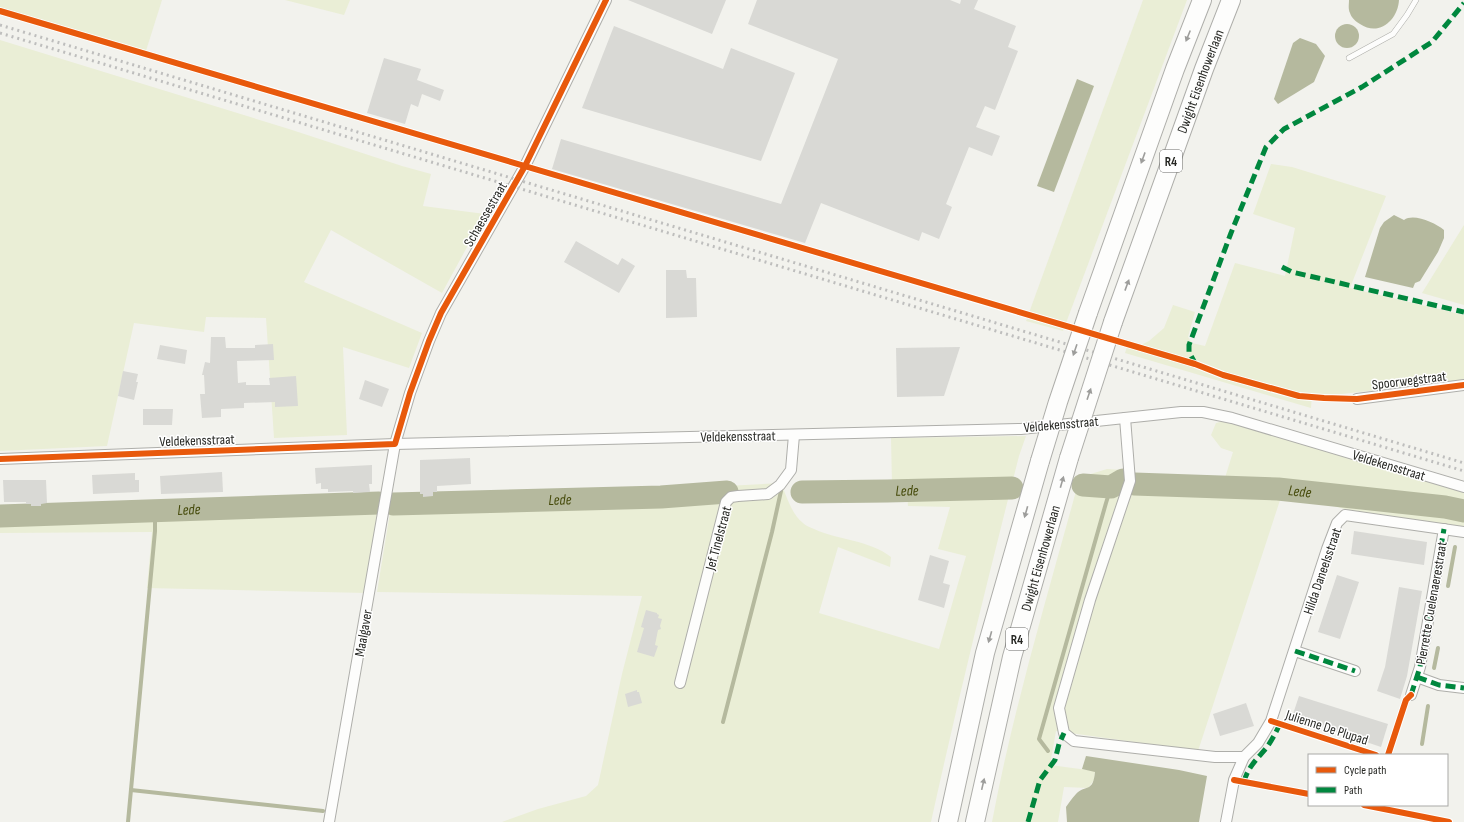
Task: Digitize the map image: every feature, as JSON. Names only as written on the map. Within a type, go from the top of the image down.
[{"type":"highway","name":"Dwight Eisenhowerlaan","points":[[948,822],[985,653],[1058,402],[1175,69],[1202,0]]},
{"type":"highway","name":"Dwight Eisenhowerlaan","points":[[975,822],[1012,657],[1069,458],[1113,322],[1204,69],[1231,0]]},
{"type":"street","name":"Schaessestraat","points":[[395,444],[410,393],[441,313],[522,173],[606,0]]},
{"type":"street","name":"Spoorwegstraat","points":[[1357,399],[1464,386]]},
{"type":"street","name":"Veldekensstraat","points":[[0,459],[395,444],[1020,429],[1181,412],[1203,412],[1232,418],[1464,487]]},
{"type":"street","points":[[1125,418],[1130,481],[1097,579],[1059,708],[1064,733],[1074,741],[1215,757],[1244,757]]},
{"type":"street","name":"Jef Tinelstraat","points":[[680,684],[726,502],[731,497],[768,494],[780,485],[791,470],[794,435]]},
{"type":"street","name":"Maalgaver","points":[[329,822],[395,444]]},
{"type":"street","name":"Hilda Daneelsstraat","points":[[1226,822],[1234,780],[1244,757],[1258,743],[1271,722],[1327,549],[1337,523],[1345,515],[1464,532]]},
{"type":"street","name":"Pierrette Cuelenaerestraat","points":[[1411,695],[1420,667],[1444,529]]},
{"type":"street","points":[[1295,651],[1355,671]]},
{"type":"street","name":"Pierrette Cuelenaerestraat","points":[[1416,677],[1439,685],[1464,688]]},
{"type":"lane","points":[[1350,58],[1393,34],[1416,0]]},
{"type":"shaded area","points":[[0,0],[162,0],[145,54],[0,10]]},
{"type":"shaded area","points":[[285,0],[350,0],[344,15]]},
{"type":"shaded area","points":[[1143,0],[1187,0],[1063,331],[1026,321]]},
{"type":"shaded area","points":[[1349,0],[1399,0],[1398,7],[1391,20],[1374,29],[1367,28],[1358,23],[1351,16],[1349,11]]},
{"type":"shaded area","points":[[1347,24],[1352,25],[1358,31],[1358,41],[1352,47],[1347,48],[1342,47],[1336,41],[1335,36],[1336,31],[1342,25]]},
{"type":"shaded area","points":[[1300,38],[1316,44],[1325,56],[1314,82],[1278,104],[1274,99],[1293,43]]},
{"type":"shaded area","points":[[0,40],[431,174],[423,206],[485,214],[442,293],[331,230],[304,282],[422,333],[409,368],[343,347],[347,435],[274,438],[266,318],[206,317],[204,332],[134,323],[107,446],[0,451]]},
{"type":"shaded area","points":[[1077,79],[1094,86],[1054,192],[1037,186]]},
{"type":"shaded area","points":[[1271,164],[1292,167],[1386,196],[1350,288],[1464,315],[1464,380],[1342,394],[1312,394],[1311,408],[1125,353],[1129,340],[1134,345],[1141,345],[1149,341],[1164,328],[1173,305],[1195,312],[1188,337],[1192,343],[1205,346],[1235,263],[1285,276],[1295,228],[1253,214]]},
{"type":"shaded area","points":[[1394,215],[1404,220],[1408,218],[1419,218],[1435,224],[1444,230],[1444,238],[1438,252],[1420,281],[1415,283],[1413,288],[1365,277],[1380,228],[1384,222]]},
{"type":"shaded area","points":[[1464,225],[1464,305],[1422,293]]},
{"type":"shaded area","points":[[1224,421],[1464,492],[1464,529],[1351,511],[1283,491],[1198,751],[1056,731],[1050,765],[1095,771],[1094,780],[1088,788],[1064,787],[1058,822],[992,822],[1000,780],[1020,697],[1081,477],[1107,469],[1123,470],[1219,497],[1233,452],[1221,448],[1211,435],[1216,423]]},
{"type":"shaded area","points":[[1026,436],[1019,456],[985,593],[931,822],[502,822],[538,809],[586,796],[598,785],[622,674],[642,596],[377,592],[393,494],[669,489],[781,483],[793,510],[805,525],[823,533],[873,547],[891,557],[890,567],[838,547],[819,613],[939,649],[966,556],[938,549],[950,507],[908,506],[906,486],[892,485],[891,438]]},
{"type":"shaded area","points":[[379,498],[367,593],[147,588],[152,532],[0,533],[0,511]]},
{"type":"shaded area","points":[[1086,756],[1179,770],[1207,776],[1199,822],[1067,822],[1066,807],[1076,794],[1091,786],[1093,783],[1095,772],[1082,769]]},
{"type":"building","points":[[628,0],[726,0],[712,34]]},
{"type":"building","points":[[757,0],[950,0],[960,4],[961,0],[978,0],[974,9],[1016,26],[1008,47],[1018,51],[995,110],[985,106],[976,127],[1000,136],[992,156],[969,147],[946,204],[952,207],[939,239],[922,232],[919,241],[821,203],[805,243],[552,169],[561,139],[781,204],[838,59],[748,24]]},
{"type":"building","points":[[614,26],[723,69],[731,48],[795,73],[761,161],[582,108]]},
{"type":"building","points":[[384,58],[421,69],[417,80],[444,90],[440,101],[422,94],[418,107],[411,104],[405,124],[367,113]]},
{"type":"building","points":[[576,241],[618,265],[622,258],[635,266],[619,293],[564,262]]},
{"type":"building","points":[[666,270],[686,270],[687,278],[696,278],[697,317],[666,318]]},
{"type":"building","points":[[211,337],[225,337],[226,348],[255,348],[255,345],[273,344],[274,360],[237,361],[238,383],[246,382],[246,385],[270,385],[269,378],[296,376],[298,406],[275,407],[275,402],[244,403],[244,408],[221,409],[221,417],[202,418],[200,394],[205,394],[204,375],[202,375],[205,362],[210,363]]},
{"type":"building","points":[[160,345],[187,350],[185,364],[157,359]]},
{"type":"building","points":[[960,347],[944,396],[897,397],[896,348]]},
{"type":"building","points":[[123,371],[138,374],[136,382],[138,382],[134,400],[118,396]]},
{"type":"building","points":[[365,380],[389,389],[382,407],[359,399]]},
{"type":"building","points":[[143,409],[173,409],[172,425],[143,425]]},
{"type":"building","points":[[470,458],[471,484],[437,486],[437,492],[433,492],[433,496],[423,497],[423,494],[420,494],[420,460]]},
{"type":"building","points":[[372,465],[372,484],[369,484],[370,492],[328,492],[328,489],[321,489],[321,483],[316,484],[315,468]]},
{"type":"building","points":[[222,472],[223,492],[161,494],[160,476]]},
{"type":"building","points":[[135,473],[135,480],[139,480],[139,492],[93,494],[92,475]]},
{"type":"building","points":[[3,480],[46,480],[47,503],[41,504],[41,506],[31,506],[31,504],[26,504],[26,502],[4,502]]},
{"type":"building","points":[[1354,531],[1427,542],[1424,565],[1351,554]]},
{"type":"building","points":[[930,555],[949,561],[943,583],[950,585],[944,608],[918,600]]},
{"type":"building","points":[[1337,575],[1359,582],[1340,639],[1318,632]]},
{"type":"building","points":[[1399,587],[1422,591],[1407,676],[1400,699],[1377,691],[1385,667]]},
{"type":"building","points":[[646,610],[657,613],[659,615],[658,618],[662,619],[660,626],[661,629],[658,630],[655,645],[658,646],[654,657],[637,652],[644,628],[641,627]]},
{"type":"building","points":[[637,690],[642,703],[628,707],[625,694]]},
{"type":"building","points":[[1299,696],[1388,724],[1381,747],[1292,717]]},
{"type":"building","points":[[1246,703],[1254,726],[1220,736],[1213,714]]},
{"type":"waterway","name":"Lede","points":[[1083,485],[1111,487],[1123,480]]},
{"type":"waterway","name":"Lede","points":[[1134,484],[1278,489],[1445,507],[1464,511]]},
{"type":"waterway","points":[[1048,751],[1039,739],[1111,487]]},
{"type":"waterway","name":"Lede","points":[[802,492],[1012,488]]},
{"type":"waterway","points":[[723,722],[772,532],[781,491]]},
{"type":"waterway","name":"Lede","points":[[393,504],[661,497],[727,492]]},
{"type":"waterway","name":"Lede","points":[[0,516],[379,503]]},
{"type":"waterway","points":[[128,822],[155,531],[155,511]]},
{"type":"waterway","points":[[1448,586],[1455,547]]},
{"type":"waterway","points":[[1434,668],[1438,648]]},
{"type":"waterway","points":[[1422,744],[1428,706]]},
{"type":"waterway","points":[[131,790],[323,811]]},
{"type":"railway","points":[[0,25],[1464,463]]},
{"type":"railway","points":[[0,33],[1464,471]]},
{"type":"marked path","points":[[1196,365],[1189,352],[1189,345],[1231,233],[1266,147],[1284,129],[1362,87],[1432,42],[1464,3]]},
{"type":"marked path","points":[[1282,267],[1292,272],[1464,312]]},
{"type":"marked path","points":[[1411,695],[1420,667],[1444,529]]},
{"type":"marked path","points":[[1295,651],[1355,671]]},
{"type":"marked path","points":[[1417,677],[1439,685],[1464,688]]},
{"type":"marked path","points":[[1244,782],[1250,768],[1269,744],[1280,724]]},
{"type":"marked path","points":[[1028,822],[1040,780],[1055,760],[1059,744],[1064,733]]},
{"type":"cycle path","points":[[0,459],[395,444],[410,393],[441,313],[525,166],[606,0]]},
{"type":"cycle path","points":[[0,11],[1195,364],[1223,375],[1299,396],[1357,399],[1464,385]]},
{"type":"cycle path","points":[[1388,754],[1406,700],[1411,695]]},
{"type":"cycle path","name":"Julienne De Plupad","points":[[1271,721],[1373,754]]},
{"type":"cycle path","points":[[1234,780],[1308,794]]},
{"type":"cycle path","points":[[1369,806],[1449,822]]}]
